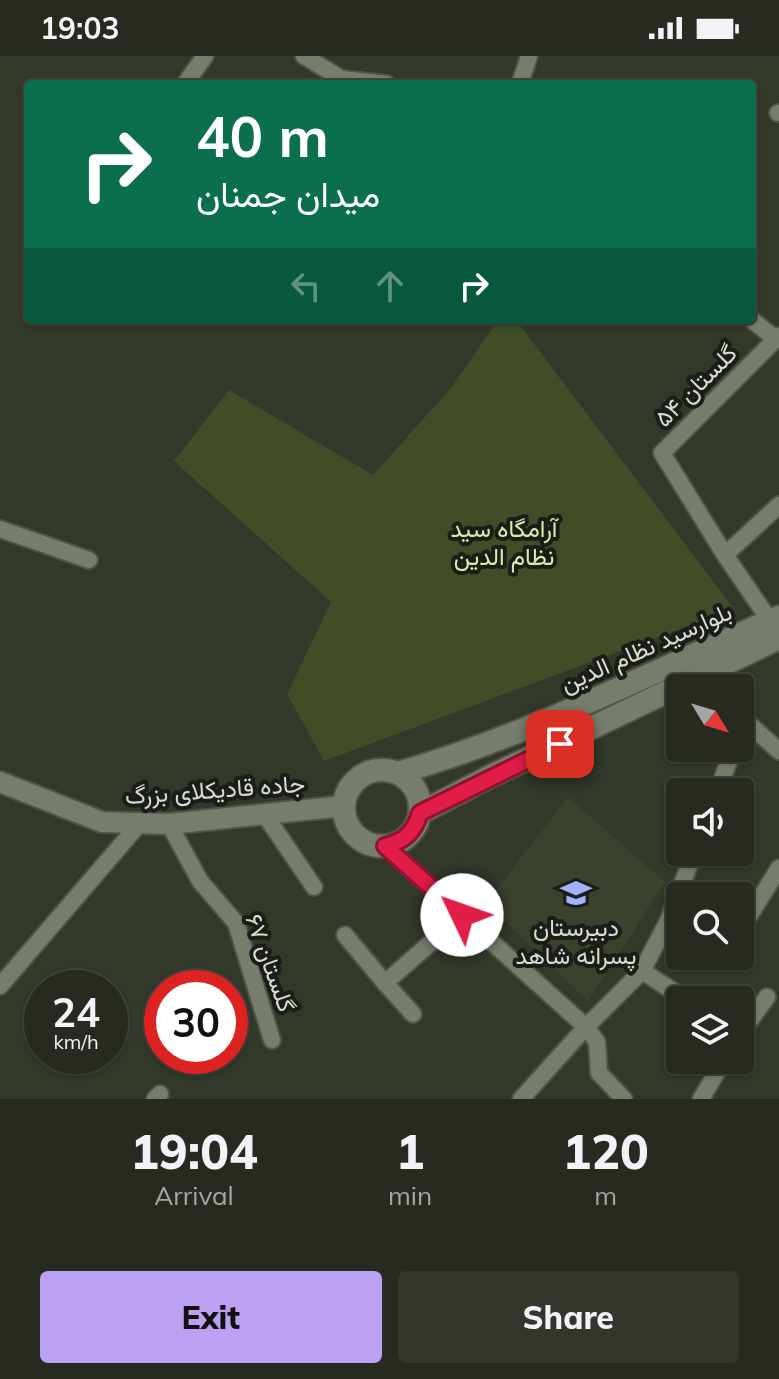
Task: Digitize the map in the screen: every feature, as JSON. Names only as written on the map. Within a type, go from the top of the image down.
[{"type":"main road","name":"بلوارسید نظام الدین","points":[[713,674],[776,625]]},
{"type":"main road","name":"بلوارسید نظام الدین","points":[[398,773],[508,737],[776,625]]},
{"type":"main road","name":"بلوارسید نظام الدین","points":[[420,813],[489,777],[666,699]]},
{"type":"main road","points":[[386,770],[398,773],[416,789],[420,813],[416,826],[409,836],[398,843],[385,846],[361,840],[346,819],[344,806],[347,794],[363,775],[386,770]]},
{"type":"street","points":[[188,80],[205,56]]},
{"type":"street","points":[[304,56],[340,80]]},
{"type":"street","points":[[521,80],[529,56]]},
{"type":"street","points":[[756,323],[778,338]]},
{"type":"street","name":"گلستان ۵۴","points":[[725,555],[662,453],[778,338]]},
{"type":"street","points":[[776,625],[725,555],[779,505]]},
{"type":"street","points":[[0,529],[89,560]]},
{"type":"street","points":[[754,732],[779,751]]},
{"type":"street","name":"جاده قادیکلای بزرگ","points":[[0,782],[102,822],[169,824],[344,806]]},
{"type":"street","points":[[265,815],[314,887]]},
{"type":"street","points":[[0,986],[140,823]]},
{"type":"street","name":"گلستان ۶۷","points":[[169,824],[200,881],[236,923],[272,1040]]},
{"type":"street","points":[[385,846],[586,1027],[597,1042],[599,1073],[624,1099]]},
{"type":"street","points":[[521,1099],[642,971],[669,919],[689,866]]},
{"type":"street","points":[[754,908],[779,868]]},
{"type":"street","points":[[385,983],[462,915]]},
{"type":"street","points":[[345,935],[413,1014]]},
{"type":"street","points":[[642,971],[666,986]]},
{"type":"street","points":[[754,1015],[767,997]]},
{"type":"street","points":[[701,1099],[716,1074]]},
{"type":"shaded area","name":"دبیرستان پسرانه شاهد","points":[[568,797],[665,882],[588,1001],[486,903]]},
{"type":"green space","name":"آرامگاه سید نظام الدین","points":[[495,324],[519,324],[734,609],[324,761],[287,694],[331,602],[174,461],[229,390],[373,475],[451,388]]},
{"type":"place","name":"دبیرستان پسرانه شاهد","points":[[576,893]]},
{"type":"route","points":[[462,915],[385,846],[409,836],[420,813],[560,744]]}]
